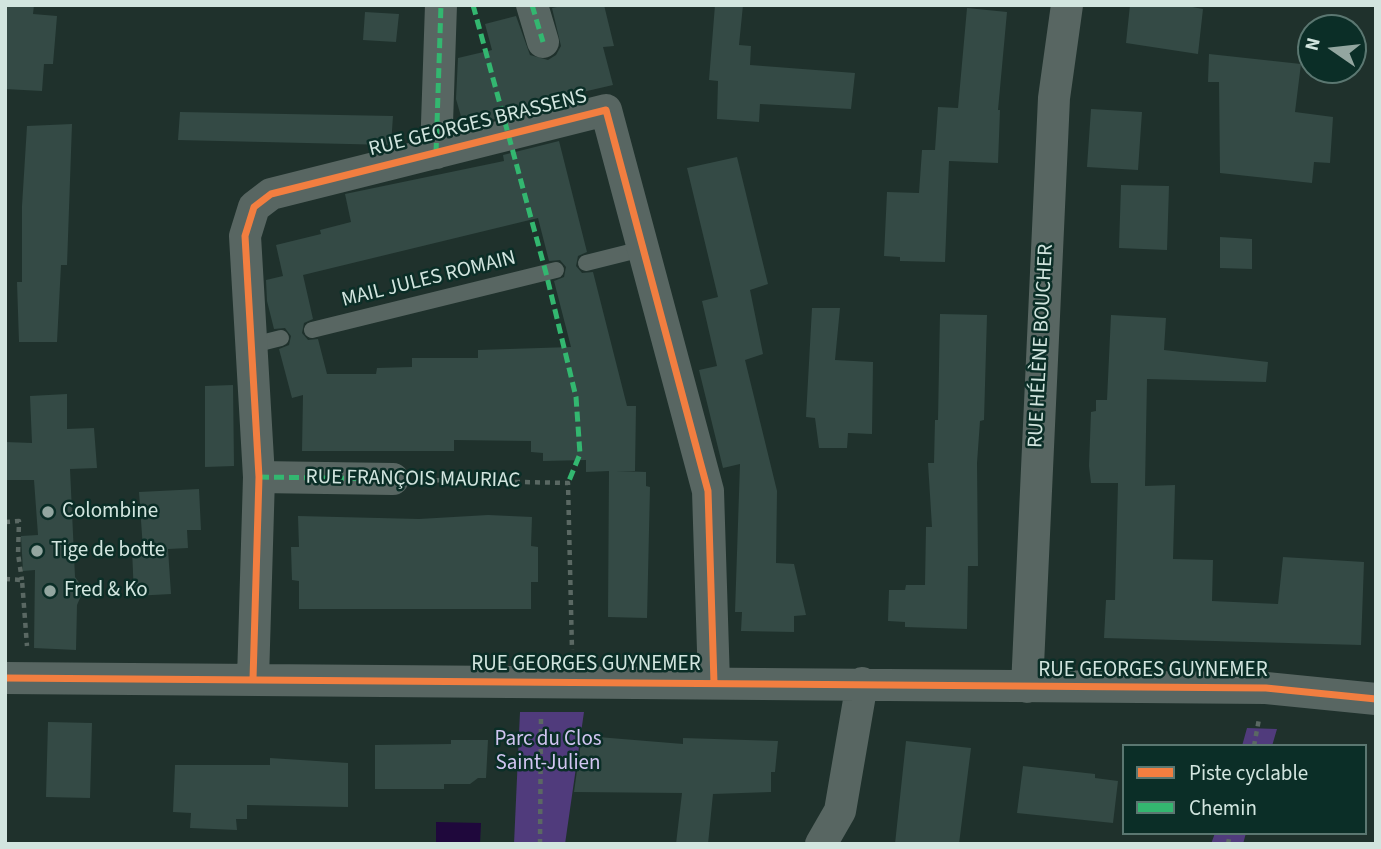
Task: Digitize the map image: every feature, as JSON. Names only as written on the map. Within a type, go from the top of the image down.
[{"type":"street","points":[[436,153],[441,5]]},
{"type":"street","points":[[531,5],[543,41]]},
{"type":"street","name":"RUE HÉLÈNE BOUCHER","points":[[1027,687],[1054,98],[1067,5]]},
{"type":"street","name":"RUE GEORGES BRASSENS","points":[[253,679],[259,477],[267,341],[245,236],[254,206],[271,194],[606,110],[708,492],[714,683]]},
{"type":"street","name":"RUE FRANÇOIS MAURIAC","points":[[259,477],[393,480]]},
{"type":"street","name":"RUE GEORGES GUYNEMER","points":[[5,678],[1266,688],[1376,699]]},
{"type":"street","points":[[821,844],[840,811],[862,683]]},
{"type":"lane","points":[[586,263],[642,249]]},
{"type":"lane","name":"MAIL JULES ROMAIN","points":[[312,330],[556,270]]},
{"type":"path","points":[[5,522],[19,521],[18,554],[27,648]]},
{"type":"path","points":[[5,579],[22,580]]},
{"type":"path","points":[[540,844],[541,684]]},
{"type":"green space","name":"Parc du Clos Saint-Julien","points":[[520,712],[584,712],[565,844],[514,844]]},
{"type":"green space","points":[[1247,728],[1277,729],[1273,744],[1243,744]]},
{"type":"green space","points":[[1214,835],[1245,835],[1243,844],[1211,844]]},
{"type":"shaded area","points":[[436,822],[481,823],[480,844],[436,844]]},
{"type":"building","points":[[5,5],[34,5],[33,14],[57,16],[53,64],[44,64],[42,91],[5,89]]},
{"type":"building","points":[[567,5],[604,5],[614,46],[603,47],[613,85],[548,100],[550,105],[464,127],[456,99],[458,58],[492,50],[485,24],[516,16],[530,55],[548,60],[556,55],[561,46],[552,8]]},
{"type":"building","points":[[715,5],[743,5],[739,45],[751,46],[750,65],[855,73],[851,109],[760,104],[759,122],[717,119],[718,81],[709,80]]},
{"type":"building","points":[[1130,5],[1182,5],[1203,9],[1198,54],[1126,43]]},
{"type":"building","points":[[967,8],[1007,12],[998,110],[998,163],[949,161],[945,262],[900,261],[900,257],[884,256],[887,192],[919,193],[922,150],[935,150],[938,107],[958,108]]},
{"type":"building","points":[[365,12],[399,14],[396,42],[363,40]]},
{"type":"building","points":[[1209,54],[1297,64],[1298,84],[1295,112],[1333,117],[1330,163],[1314,162],[1312,183],[1220,173],[1219,82],[1208,82]]},
{"type":"building","points":[[1091,109],[1142,112],[1138,170],[1087,167]]},
{"type":"building","points":[[180,112],[393,116],[391,145],[178,140]]},
{"type":"building","points":[[72,124],[67,265],[61,265],[57,342],[19,342],[17,282],[22,282],[22,206],[27,126]]},
{"type":"building","points":[[559,141],[587,252],[578,256],[576,266],[582,273],[593,272],[627,406],[636,406],[635,471],[616,471],[646,472],[646,486],[650,487],[647,618],[608,617],[609,471],[586,472],[586,460],[543,461],[543,453],[531,452],[531,441],[454,440],[454,451],[302,451],[303,395],[292,398],[279,349],[289,345],[291,336],[285,328],[274,329],[267,301],[266,280],[283,276],[276,245],[321,234],[320,230],[351,222],[345,194],[504,161],[503,155]],"holes":[[[538,218],[549,261],[560,260],[566,267],[564,277],[554,281],[571,347],[478,350],[478,358],[412,358],[412,367],[377,368],[376,374],[327,374],[318,339],[308,340],[302,333],[304,323],[313,319],[303,275]]]},
{"type":"building","points":[[737,157],[768,284],[750,290],[763,354],[745,360],[777,491],[776,563],[794,564],[806,615],[794,616],[794,632],[741,631],[742,612],[735,612],[740,464],[723,468],[699,370],[717,366],[702,301],[718,297],[687,168]]},
{"type":"building","points":[[1121,185],[1169,186],[1167,250],[1119,248]]},
{"type":"building","points":[[1220,237],[1252,239],[1252,269],[1220,268]]},
{"type":"building","points":[[812,308],[840,308],[835,360],[873,362],[872,434],[848,433],[847,448],[819,448],[815,418],[806,417]]},
{"type":"building","points":[[940,314],[987,315],[984,420],[980,421],[977,463],[978,566],[968,566],[967,629],[905,627],[905,622],[888,621],[889,590],[905,590],[906,585],[925,585],[926,527],[932,527],[928,463],[934,463],[935,420],[938,420]]},
{"type":"building","points":[[1111,315],[1166,318],[1164,350],[1268,362],[1266,382],[1147,379],[1145,486],[1175,485],[1173,559],[1213,560],[1212,601],[1278,604],[1283,557],[1364,562],[1361,645],[1104,638],[1106,600],[1115,600],[1118,483],[1091,483],[1089,466],[1091,412],[1096,411],[1096,400],[1107,400]]},
{"type":"building","points":[[233,385],[234,466],[205,467],[205,386]]},
{"type":"building","points":[[67,394],[67,429],[94,428],[97,468],[70,469],[75,577],[84,589],[77,605],[76,650],[34,648],[35,570],[23,571],[21,536],[38,535],[34,480],[5,480],[5,442],[32,443],[30,396]]},
{"type":"building","points":[[199,489],[201,530],[187,530],[188,548],[168,549],[171,594],[134,596],[132,549],[143,549],[139,492]]},
{"type":"building","points":[[488,515],[532,517],[531,546],[538,547],[538,582],[531,582],[531,609],[299,609],[299,581],[292,580],[291,547],[299,547],[298,516],[419,519]]},
{"type":"building","points":[[48,722],[92,723],[90,798],[46,797]]},
{"type":"building","points":[[598,737],[683,744],[683,738],[778,741],[775,772],[771,772],[771,792],[713,794],[708,844],[676,844],[682,793],[574,792],[581,742],[598,743]]},
{"type":"building","points":[[451,740],[488,740],[486,778],[478,778],[470,784],[444,784],[444,789],[375,789],[375,745],[451,744]]},
{"type":"building","points":[[906,741],[971,748],[959,844],[895,844]]},
{"type":"building","points":[[270,758],[348,763],[348,807],[247,805],[247,819],[236,819],[237,830],[190,828],[191,813],[173,812],[175,765],[270,765]]},
{"type":"building","points":[[1023,766],[1095,774],[1095,778],[1118,781],[1113,823],[1017,813]]},
{"type":"marked path","points":[[436,153],[441,5]]},
{"type":"marked path","points":[[473,5],[546,273],[576,397],[580,454],[568,483]]},
{"type":"marked path","points":[[532,5],[543,42]]},
{"type":"marked path","points":[[259,477],[393,479]]},
{"type":"cycle path","points":[[253,679],[259,477],[245,236],[254,207],[271,194],[606,110],[708,491],[714,683]]},
{"type":"cycle path","points":[[5,678],[1266,688],[1376,699]]},
{"type":"place","name":"Colombine","points":[[48,512]]},
{"type":"place","name":"Tige de botte","points":[[37,551]]},
{"type":"place","name":"Fred & Ko","points":[[50,591]]}]
